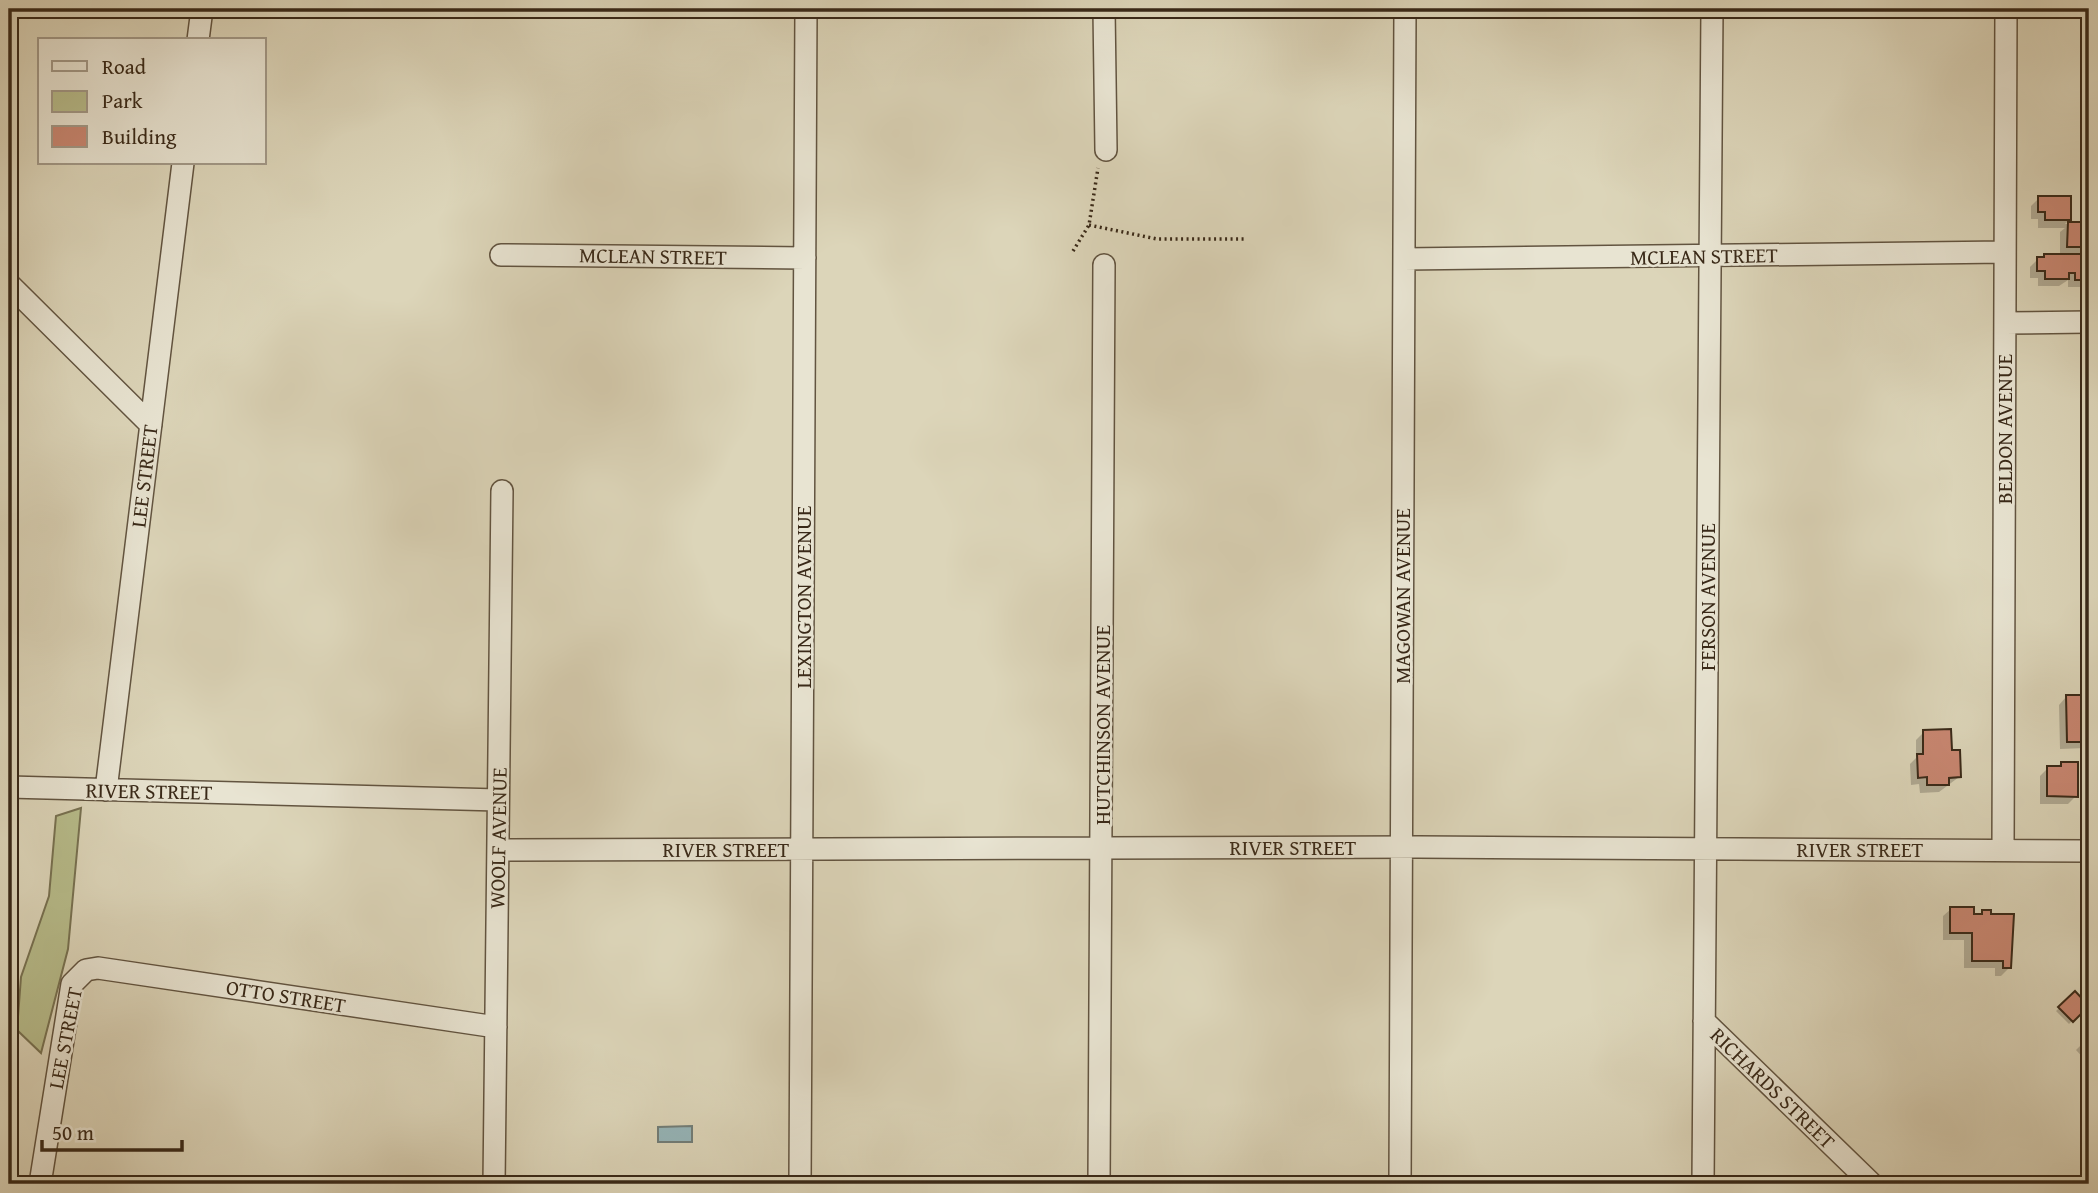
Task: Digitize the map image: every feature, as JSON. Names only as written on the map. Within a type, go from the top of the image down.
[{"type":"street","points":[[198,38],[202,9]]},
{"type":"street","name":"LEXINGTON AVENUE","points":[[800,1184],[806,9]]},
{"type":"street","points":[[1102,159],[1104,9]]},
{"type":"street","name":"MAGOWAN AVENUE","points":[[1399,1184],[1405,9]]},
{"type":"street","name":"FERSON AVENUE","points":[[1703,1184],[1712,9]]},
{"type":"street","name":"BELDON AVENUE","points":[[2004,850],[2006,9]]},
{"type":"street","name":"LEE STREET","points":[[106,790],[183,164]]},
{"type":"street","name":"MCLEAN STREET","points":[[1404,258],[2005,252]]},
{"type":"street","name":"MCLEAN STREET","points":[[501,255],[805,258]]},
{"type":"street","name":"HUTCHINSON AVENUE","points":[[1099,1184],[1104,265]]},
{"type":"street","points":[[9,284],[150,425]]},
{"type":"street","points":[[2005,323],[2089,322]]},
{"type":"street","name":"WOOLF AVENUE","points":[[494,1184],[502,491]]},
{"type":"street","name":"RIVER STREET","points":[[9,787],[498,800]]},
{"type":"street","name":"RIVER STREET","points":[[498,850],[1401,847],[2089,851]]},
{"type":"street","name":"OTTO STREET","points":[[78,975],[98,968],[496,1027]]},
{"type":"street","name":"LEE STREET","points":[[40,1184],[72,984],[78,975]]},
{"type":"street","name":"RICHARDS STREET","points":[[1704,1021],[1872,1184]]},
{"type":"path","points":[[1073,251],[1090,225],[1102,159]]},
{"type":"path","points":[[1090,225],[1157,239],[1244,239]]},
{"type":"green space","points":[[81,808],[68,949],[41,1053],[17,1030],[21,977],[49,896],[56,816]]},
{"type":"water","points":[[692,1126],[692,1142],[658,1142],[658,1127]]},
{"type":"building","points":[[2038,196],[2071,196],[2071,220],[2045,220],[2045,212],[2038,212]]},
{"type":"building","points":[[2068,222],[2089,222],[2089,247],[2067,247]]},
{"type":"building","points":[[2044,254],[2089,254],[2089,280],[2075,280],[2075,273],[2069,273],[2069,279],[2045,279],[2045,271],[2037,271],[2037,257],[2044,257]]},
{"type":"building","points":[[2066,695],[2089,695],[2089,742],[2067,742]]},
{"type":"building","points":[[1951,729],[1952,750],[1960,750],[1961,777],[1949,778],[1949,785],[1927,785],[1927,777],[1918,778],[1917,754],[1923,754],[1923,730]]},
{"type":"building","points":[[2061,762],[2078,762],[2078,797],[2047,796],[2047,766],[2061,766]]},
{"type":"building","points":[[1950,907],[1974,907],[1974,914],[1991,910],[1991,914],[2014,914],[2011,968],[2003,968],[2003,961],[1972,961],[1972,933],[1950,933]]},
{"type":"building","points":[[2075,991],[2089,1006],[2073,1022],[2058,1007]]}]
